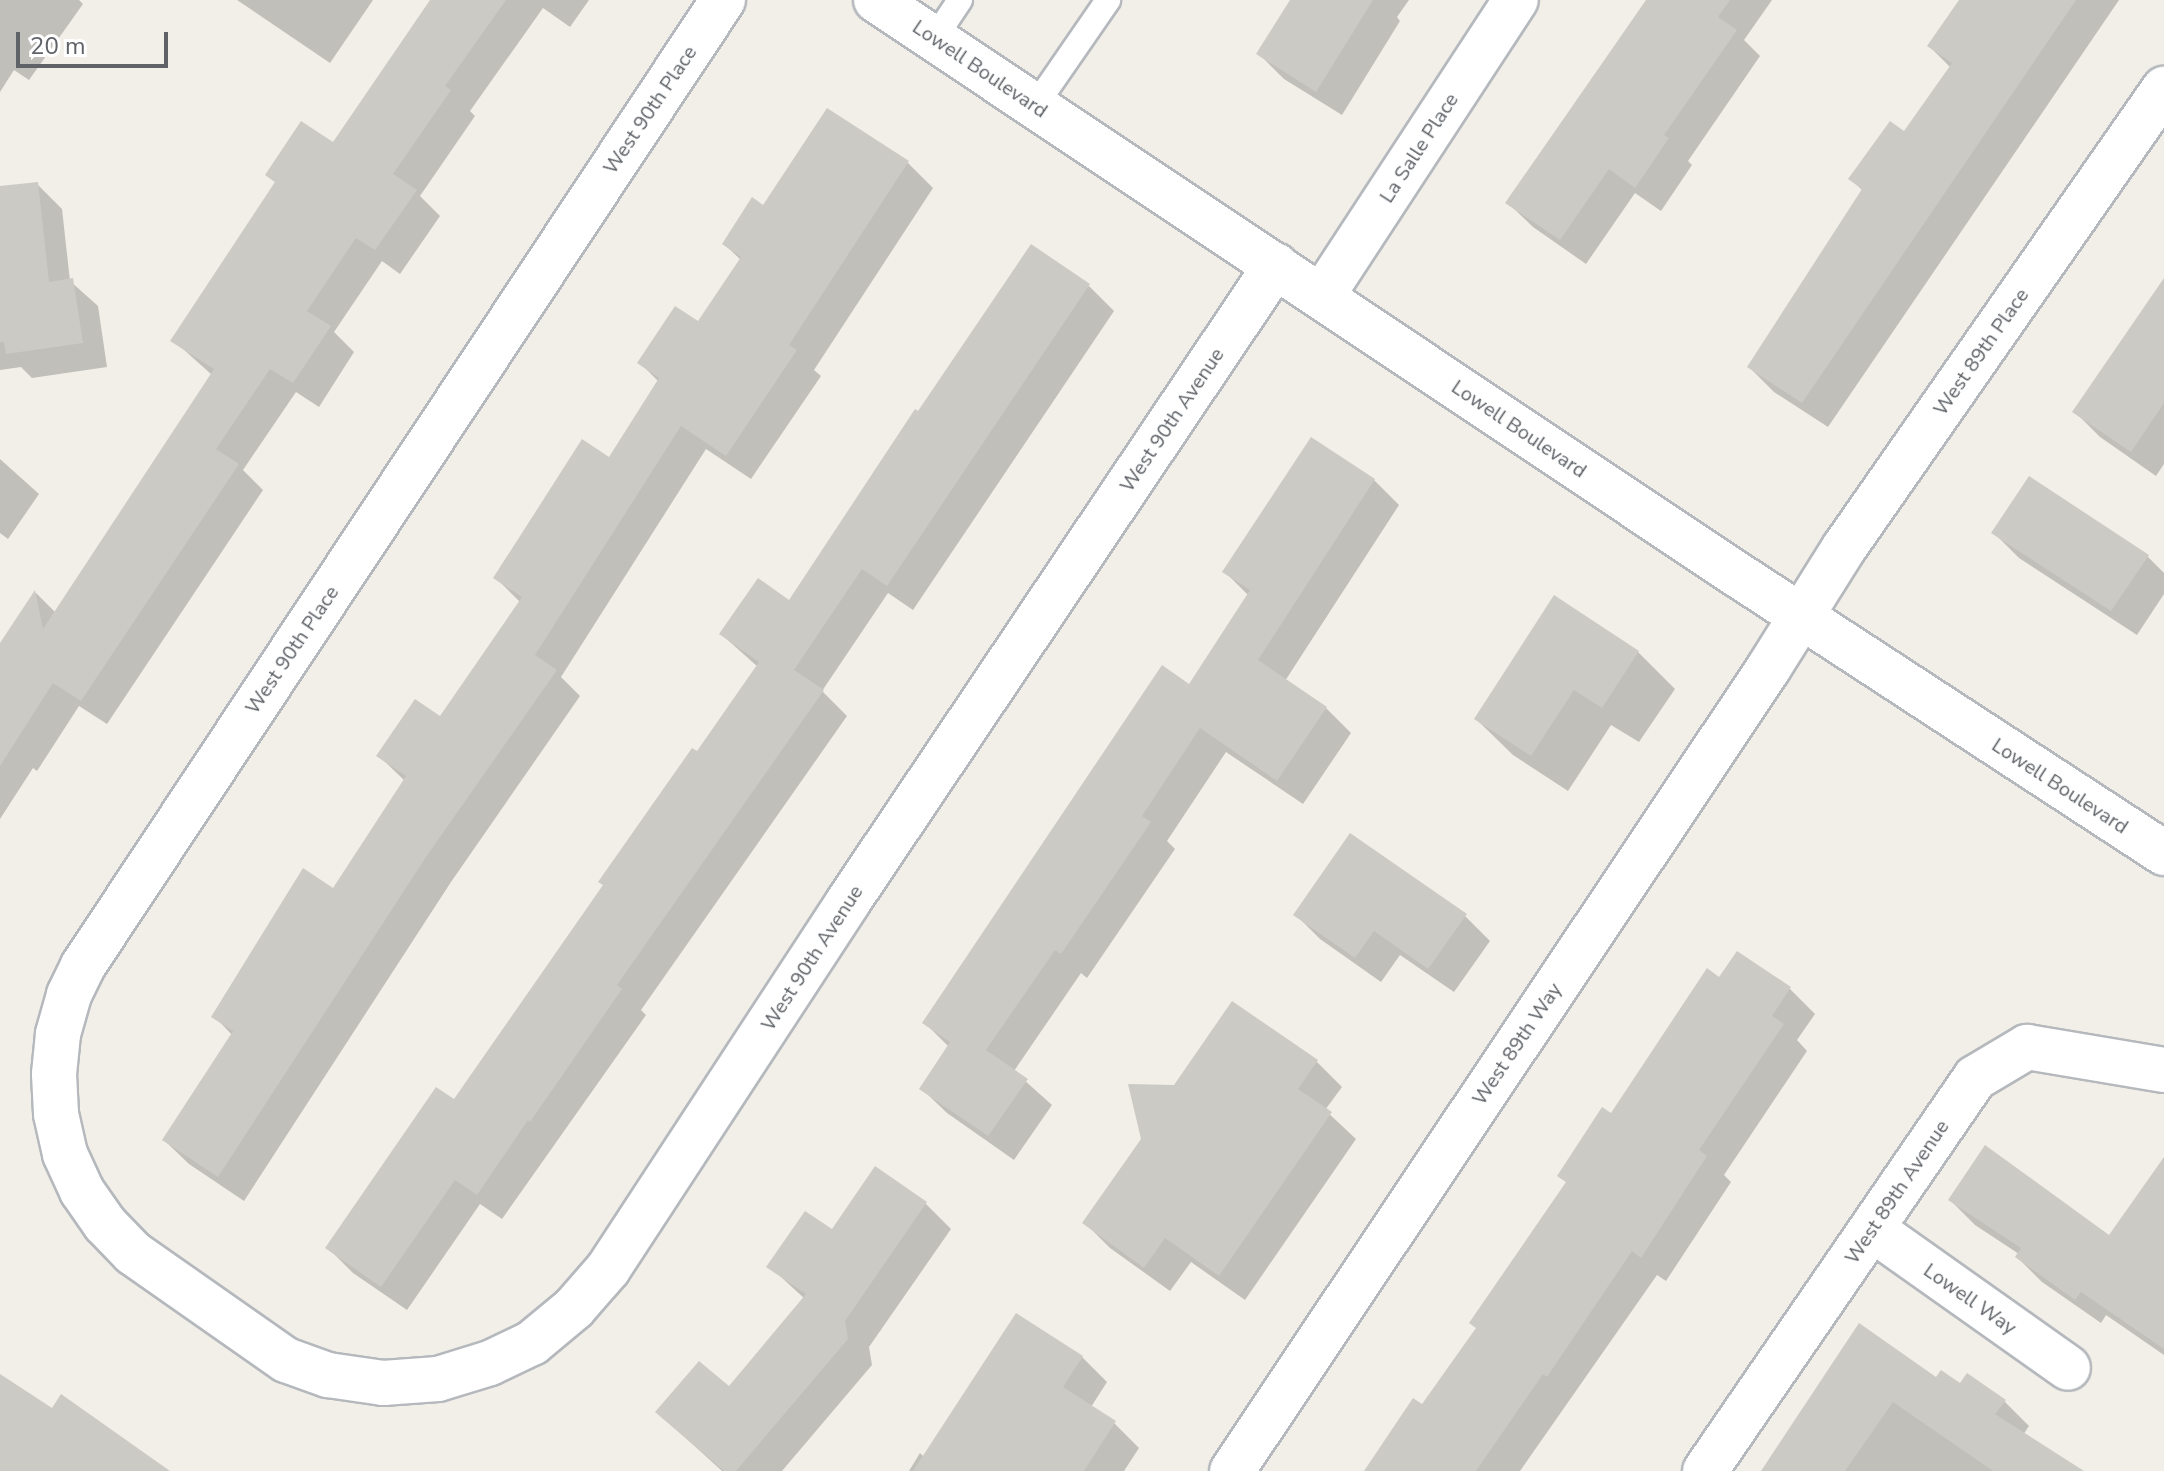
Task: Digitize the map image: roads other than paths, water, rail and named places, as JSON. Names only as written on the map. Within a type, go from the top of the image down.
[{"type":"street","name":"West 90th Place","points":[[203,1304],[133,1253],[105,1224],[82,1191],[65,1154],[56,1114],[54,1074],[58,1034],[69,995],[83,966],[723,0]]},
{"type":"street","name":"Lowell Boulevard","points":[[876,0],[1800,616],[2164,853]]},
{"type":"street","name":"La Salle Place","points":[[1322,296],[1516,0]]},
{"type":"street","name":"West 89th Place","points":[[1800,616],[2164,89]]},
{"type":"street","name":"West 90th Avenue","points":[[203,1304],[286,1360],[328,1375],[383,1383],[438,1379],[490,1363],[532,1343],[574,1308],[608,1269],[848,902],[1276,265]]},
{"type":"street","name":"West 89th Way","points":[[1232,1471],[1800,616]]},
{"type":"street","name":"West 89th Avenue","points":[[1705,1471],[1975,1078],[2027,1047],[2164,1070]]},
{"type":"street","name":"Lowell Way","points":[[1872,1229],[2068,1368]]},
{"type":"lane","points":[[934,39],[960,0]]},
{"type":"lane","points":[[1035,106],[1108,0]]}]
